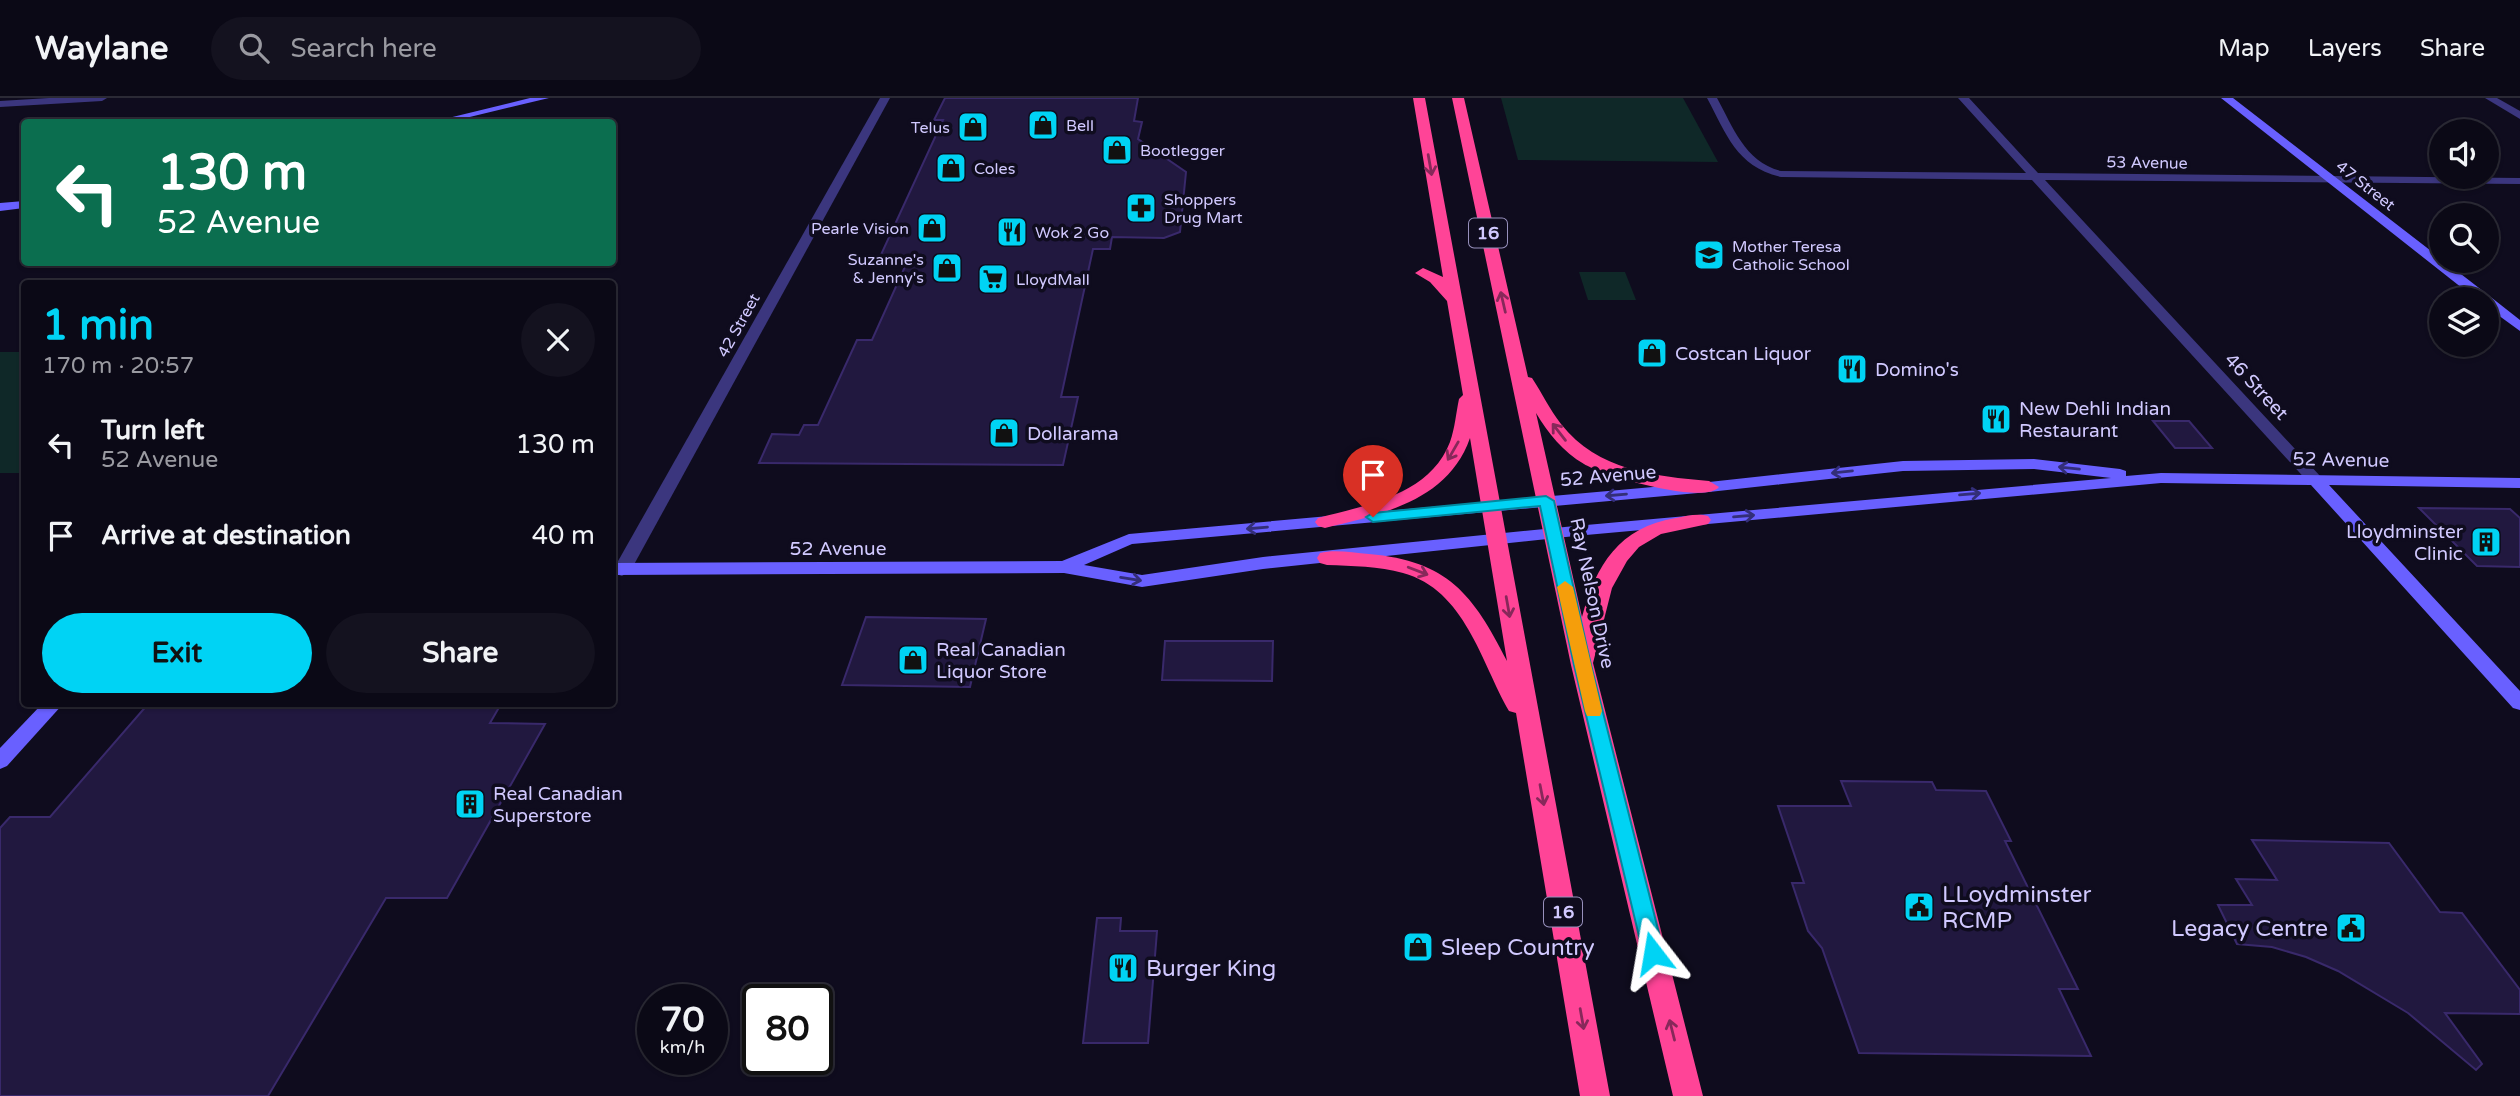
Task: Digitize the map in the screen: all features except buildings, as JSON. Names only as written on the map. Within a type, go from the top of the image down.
[{"type":"highway","name":"16","points":[[1419,98],[1595,1096]]},
{"type":"highway","name":"Ray Nelson Drive","points":[[1458,98],[1582,665],[1688,1096]]},
{"type":"highway","points":[[1423,273],[1436,279],[1455,301]]},
{"type":"highway","points":[[1518,368],[1561,435],[1589,461],[1626,476],[1659,483],[1709,487]]},
{"type":"highway","points":[[1325,522],[1391,505],[1411,497],[1436,478],[1458,446],[1471,386]]},
{"type":"highway","points":[[1582,665],[1604,579],[1632,542],[1651,531],[1702,520]]},
{"type":"highway","points":[[1326,558],[1378,561],[1405,566],[1438,581],[1456,597],[1486,641],[1529,728]]},
{"type":"street","points":[[0,104],[102,98]]},
{"type":"street","points":[[450,119],[544,98]]},
{"type":"street","name":"42 Street","points":[[617,570],[885,98]]},
{"type":"street","name":"53 Avenue","points":[[1712,98],[1747,159],[1759,168],[1774,173],[2520,181]]},
{"type":"street","name":"46 Street","points":[[1963,98],[2520,703]]},
{"type":"street","name":"47 Street","points":[[2226,98],[2468,287]]},
{"type":"street","points":[[2490,98],[2520,116]]},
{"type":"street","points":[[0,207],[21,205]]},
{"type":"street","name":"47 Street","points":[[2499,311],[2520,327]]},
{"type":"street","name":"52 Avenue","points":[[1064,567],[1129,539],[1709,487],[1903,466],[2034,464],[2161,478],[2520,483]]},
{"type":"street","name":"52 Avenue","points":[[617,570],[1064,567],[1142,581],[1263,563],[2161,478]]},
{"type":"street","points":[[0,761],[50,707]]},
{"type":"green space","points":[[1501,98],[1683,98],[1718,162],[1518,160]]},
{"type":"green space","points":[[1579,272],[1625,272],[1636,300],[1588,300]]},
{"type":"green space","points":[[0,352],[21,352],[21,473],[0,473]]},
{"type":"slow traffic","points":[[1565,587],[1594,711]]},
{"type":"place","name":"Bell","points":[[1043,125]]},
{"type":"place","name":"Telus","points":[[973,127]]},
{"type":"place","name":"Bootlegger","points":[[1117,150]]},
{"type":"place","name":"Coles","points":[[951,168]]},
{"type":"place","name":"Shoppers Drug Mart","points":[[1141,208]]},
{"type":"place","name":"Pearle Vision","points":[[932,228]]},
{"type":"place","name":"Wok 2 Go","points":[[1012,232]]},
{"type":"place","name":"Mother Teresa Catholic School","points":[[1709,255]]},
{"type":"place","name":"Suzanne's & Jenny's","points":[[947,268]]},
{"type":"place","name":"LloydMall","points":[[993,279]]},
{"type":"place","name":"Costcan Liquor","points":[[1652,353]]},
{"type":"place","name":"Domino's","points":[[1852,369]]},
{"type":"place","name":"New Dehli Indian Restaurant","points":[[1996,419]]},
{"type":"place","name":"Dollarama","points":[[1004,433]]},
{"type":"place","name":"Lloydminster Clinic","points":[[2486,542]]},
{"type":"place","name":"Real Canadian Liquor Store","points":[[913,660]]},
{"type":"place","name":"Real Canadian Superstore","points":[[470,804]]},
{"type":"place","name":"LLoydminster RCMP","points":[[1919,907]]},
{"type":"place","name":"Legacy Centre","points":[[2351,928]]},
{"type":"place","name":"Sleep Country","points":[[1418,947]]},
{"type":"place","name":"Burger King","points":[[1123,968]]},
{"type":"route","points":[[1373,517],[1546,501],[1582,665],[1653,953]]}]
